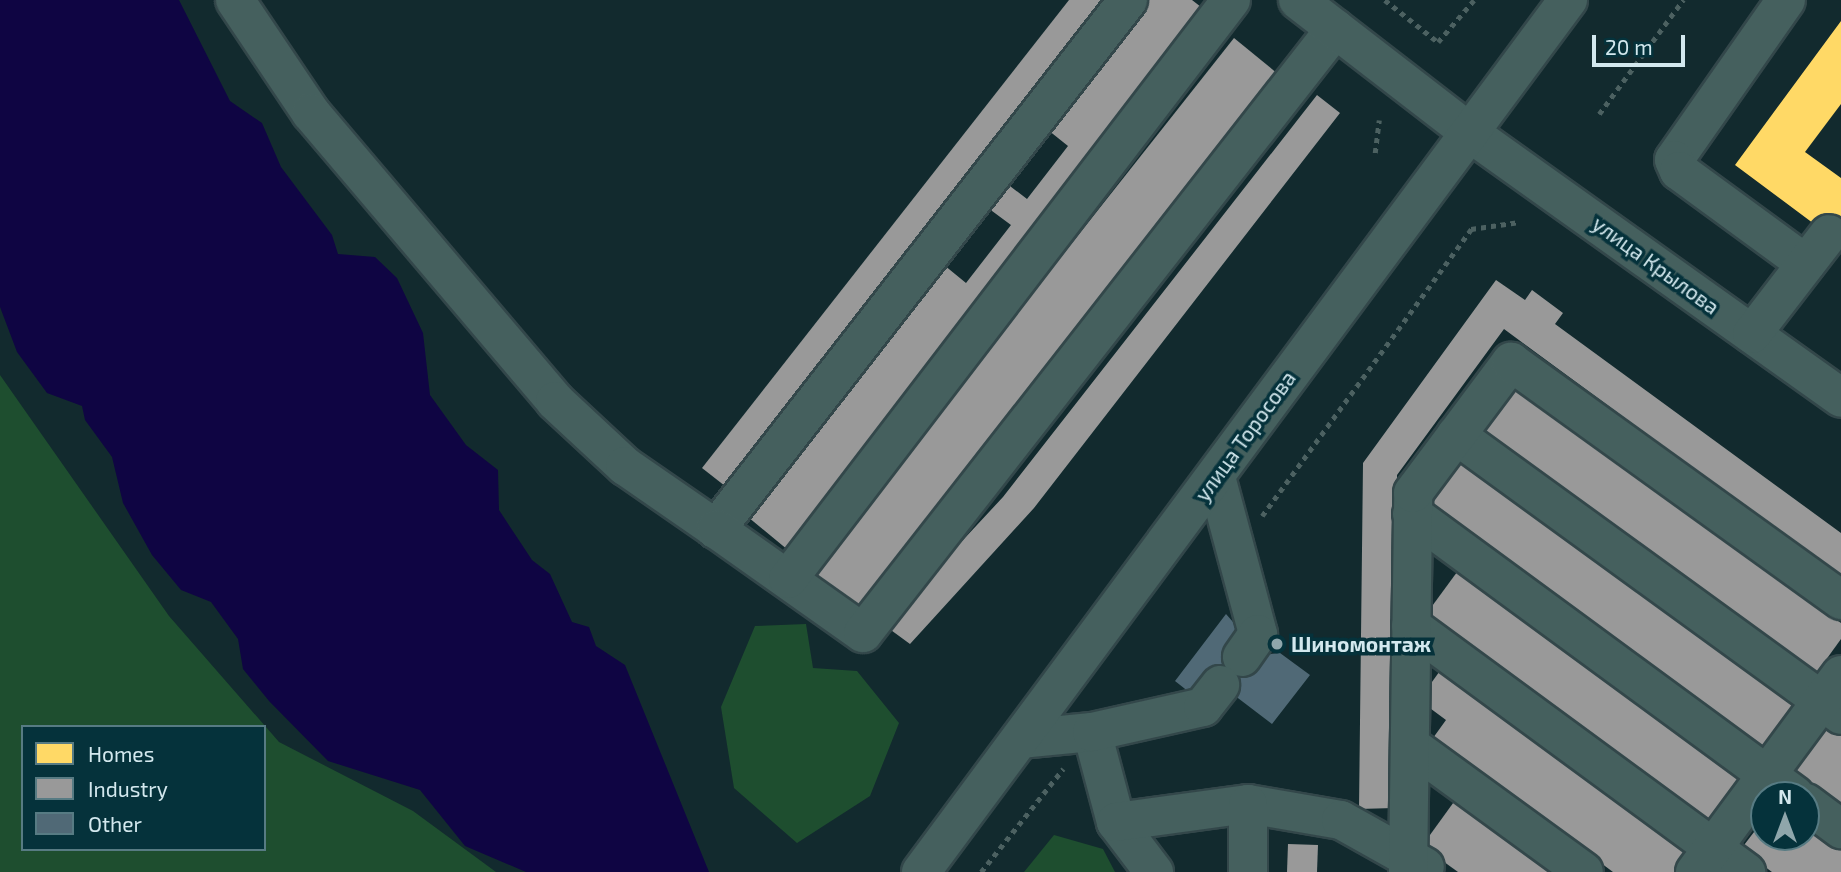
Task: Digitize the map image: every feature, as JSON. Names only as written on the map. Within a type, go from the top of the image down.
[{"type":"street","points":[[235,0],[311,114],[555,401],[625,466],[863,633],[1335,29]]},
{"type":"street","points":[[716,529],[1128,0]]},
{"type":"street","points":[[788,579],[1231,0]]},
{"type":"street","name":"улица Крылова","points":[[1298,0],[1470,132],[1841,398]]},
{"type":"street","name":"улица Торосова","points":[[921,872],[1569,0]]},
{"type":"street","points":[[1752,334],[1817,249],[1679,171],[1674,160],[1786,0]]},
{"type":"street","points":[[1416,866],[1410,745],[1413,493],[1511,362],[1841,600]]},
{"type":"street","points":[[1457,435],[1835,697],[1783,781]]},
{"type":"street","points":[[1020,739],[1092,732],[1203,707],[1231,671],[1258,634],[1216,477]]},
{"type":"street","points":[[1412,514],[1776,781]]},
{"type":"street","points":[[1411,626],[1704,860],[1745,872]]},
{"type":"street","points":[[1092,732],[1116,822],[1154,872]]},
{"type":"street","points":[[1410,745],[1584,872]]},
{"type":"street","points":[[1116,822],[1248,804],[1341,820],[1416,866]]},
{"type":"street","points":[[1248,804],[1248,872]]},
{"type":"street","points":[[1820,813],[1841,829]]},
{"type":"street","points":[[1704,860],[1750,815]]},
{"type":"path","points":[[1385,0],[1438,42],[1474,0]]},
{"type":"path","points":[[1599,114],[1683,0]]},
{"type":"path","points":[[1375,153],[1379,120]]},
{"type":"path","points":[[1237,551],[1471,229],[1520,222]]},
{"type":"path","points":[[981,872],[1092,732]]},
{"type":"green space","points":[[0,375],[169,616],[264,725],[21,725],[21,851],[266,851],[266,727],[279,742],[413,811],[496,872],[0,872]]},
{"type":"green space","points":[[806,624],[813,668],[857,671],[899,723],[870,796],[797,843],[734,788],[721,707],[755,626]]},
{"type":"green space","points":[[1054,835],[1103,849],[1115,872],[1024,872]]},
{"type":"shaded area","points":[[0,0],[179,0],[230,101],[262,123],[281,167],[332,235],[338,254],[375,257],[397,278],[423,333],[430,395],[466,445],[498,470],[499,510],[532,560],[550,574],[572,622],[589,627],[596,646],[625,665],[709,872],[526,872],[465,846],[420,790],[328,761],[269,701],[243,669],[238,639],[211,602],[181,590],[152,555],[123,503],[112,457],[85,420],[82,406],[47,393],[17,352],[0,307]]},
{"type":"building: Homes","points":[[1841,21],[1841,104],[1805,152],[1841,178],[1841,244],[1735,165]]},
{"type":"building: Industry","points":[[1069,0],[1113,0],[725,486],[702,468]]},
{"type":"building: Industry","points":[[1149,0],[1192,0],[1210,14],[794,555],[748,517],[944,265],[966,283],[1011,225],[988,208],[1006,183],[1027,199],[1068,146],[1048,130]]},
{"type":"building: Industry","points":[[1234,38],[1278,74],[851,615],[808,577]]},
{"type":"building: Industry","points":[[1317,95],[1340,113],[1034,508],[910,644],[884,625],[1003,497]]},
{"type":"building: Industry","points":[[1496,280],[1525,300],[1532,290],[1563,313],[1555,324],[1841,533],[1841,577],[1504,329],[1397,475],[1394,808],[1359,809],[1363,463]]},
{"type":"building: Industry","points":[[1517,388],[1841,623],[1841,639],[1815,675],[1483,434]]},
{"type":"building: Industry","points":[[1462,459],[1797,704],[1761,753],[1426,508]]},
{"type":"building: Industry","points":[[1460,568],[1745,777],[1712,822],[1427,613]]},
{"type":"building: Industry","points":[[1442,668],[1689,852],[1674,872],[1613,872],[1433,738],[1446,720],[1419,700]]},
{"type":"building: Industry","points":[[1828,724],[1841,734],[1841,809],[1820,794],[1820,781],[1803,781],[1792,773]]},
{"type":"building: Industry","points":[[1456,799],[1556,872],[1458,872],[1422,846]]},
{"type":"building: Industry","points":[[1820,833],[1841,849],[1841,872],[1772,872],[1741,849],[1750,837],[1750,851],[1820,851]]},
{"type":"building: Industry","points":[[1288,844],[1318,845],[1317,872],[1287,872]]},
{"type":"building: Other","points":[[1226,614],[1262,655],[1280,653],[1310,675],[1272,724],[1209,676],[1194,696],[1175,681]]},
{"type":"place","name":"Шиномонтаж","points":[[1277,644]]}]
